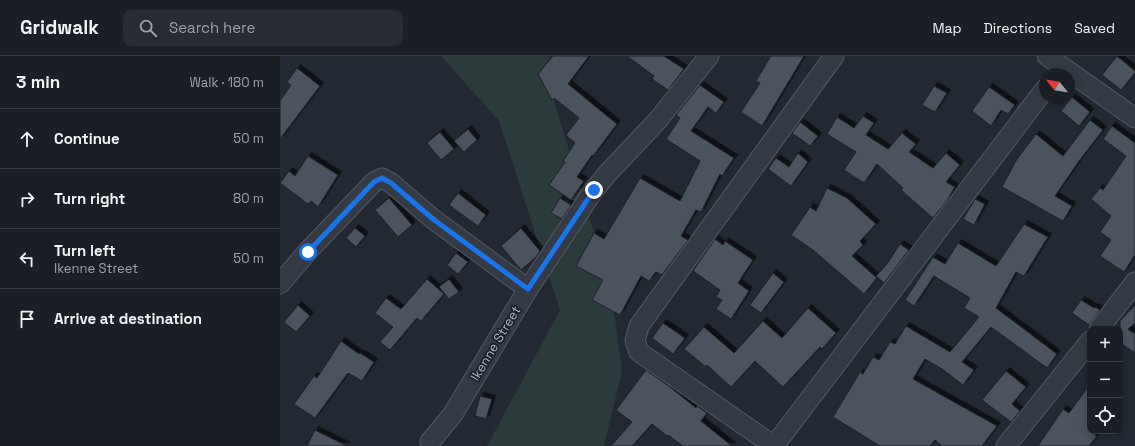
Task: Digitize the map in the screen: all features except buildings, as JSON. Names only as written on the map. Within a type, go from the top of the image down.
[{"type":"street","name":"Ikenne Street","points":[[430,442],[453,414],[528,289],[594,190],[658,120],[709,56]]},
{"type":"street","points":[[834,56],[639,326],[635,342],[638,352],[774,446],[1039,97]]},
{"type":"street","points":[[1055,65],[1133,113]]},
{"type":"street","points":[[280,284],[374,182],[382,178],[391,183],[433,219],[528,289]]},
{"type":"street","points":[[1102,326],[1135,282]]},
{"type":"street","points":[[1006,446],[1087,346]]},
{"type":"shaded area","points":[[441,56],[550,56],[545,71],[611,290],[622,371],[604,446],[487,446],[560,310],[499,121]]},
{"type":"route","points":[[308,252],[374,182],[382,178],[391,183],[433,219],[528,289],[594,190]]}]
